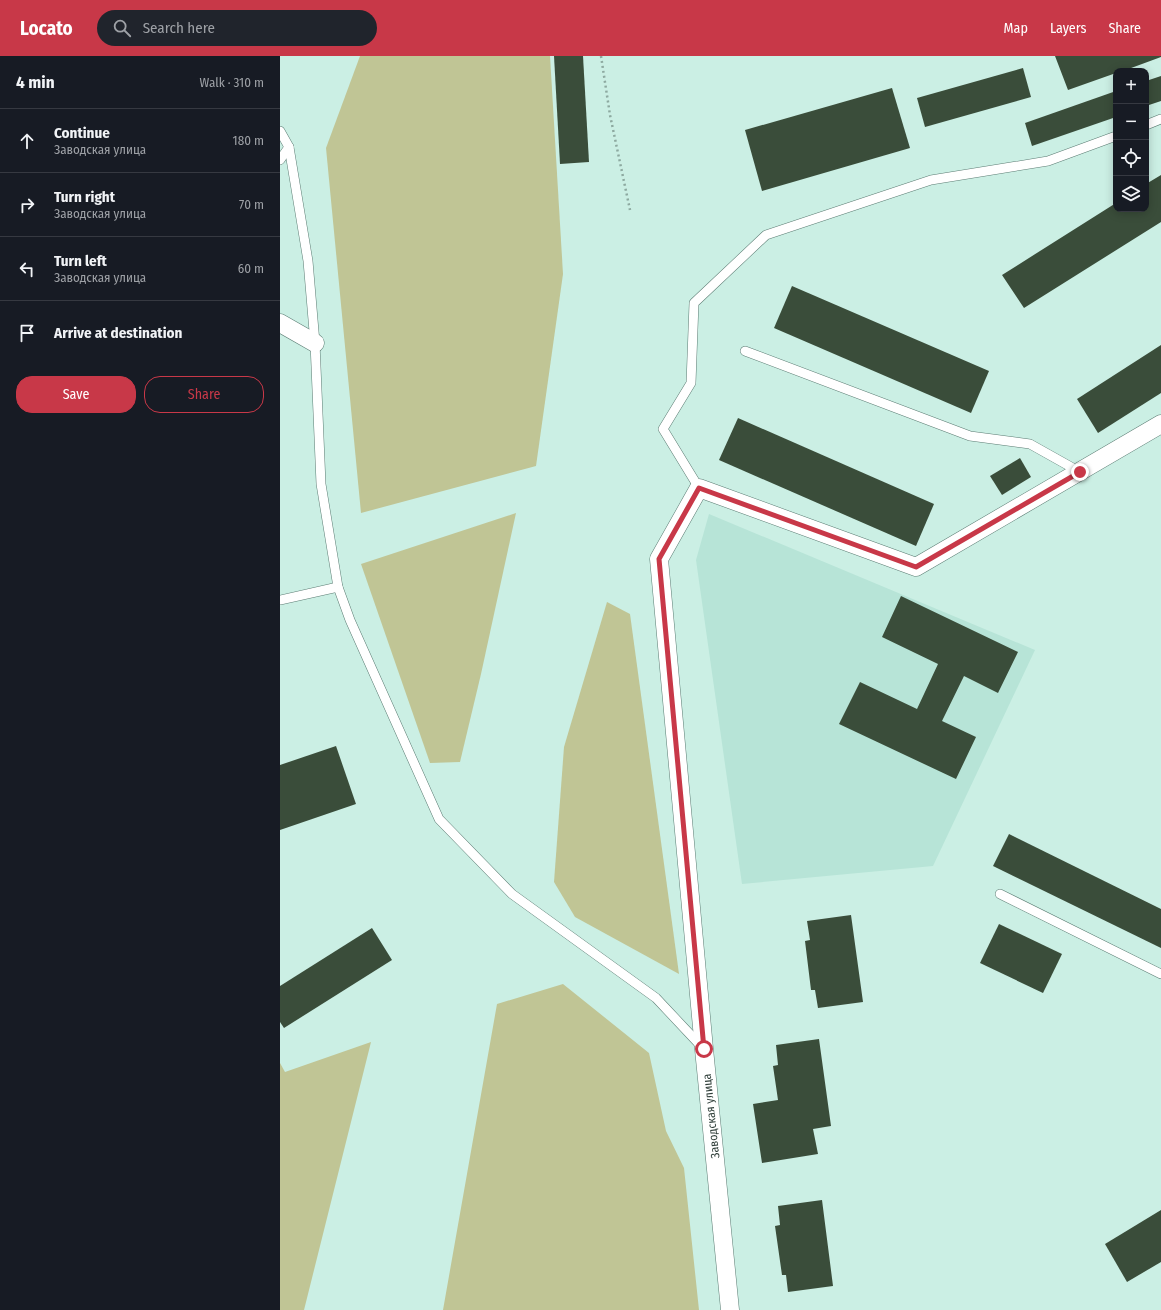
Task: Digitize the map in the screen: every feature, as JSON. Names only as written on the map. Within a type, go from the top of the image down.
[{"type":"street","points":[[280,323],[315,343]]},
{"type":"street","points":[[699,488],[916,567],[1161,424]]},
{"type":"street","name":"Заводская улица","points":[[699,488],[659,559],[704,1049],[730,1310]]},
{"type":"lane","points":[[1149,124],[1161,119]]},
{"type":"lane","points":[[280,131],[289,147],[308,261],[315,343],[321,484],[338,587],[350,620],[439,819],[512,894],[656,998],[704,1049]]},
{"type":"lane","points":[[699,488],[663,429],[691,383],[694,303],[766,235],[932,180],[1048,161],[1113,137]]},
{"type":"lane","points":[[280,160],[289,147]]},
{"type":"lane","points":[[745,351],[970,436],[1030,444],[1080,472]]},
{"type":"lane","points":[[280,600],[338,587]]},
{"type":"lane","points":[[1000,894],[1161,974]]},
{"type":"path","points":[[601,56],[610,115],[630,210]]},
{"type":"shaded area","points":[[360,56],[550,56],[563,274],[536,466],[361,513],[326,148]]},
{"type":"shaded area","points":[[516,513],[460,762],[430,763],[361,564]]},
{"type":"shaded area","points":[[709,514],[1035,650],[933,866],[742,884],[696,560]]},
{"type":"shaded area","points":[[607,602],[630,614],[679,974],[575,917],[554,882],[564,747]]},
{"type":"shaded area","points":[[563,984],[649,1053],[666,1131],[684,1168],[699,1310],[443,1310],[497,1004]]},
{"type":"shaded area","points":[[371,1042],[304,1310],[280,1310],[280,1063],[285,1072]]},
{"type":"building","points":[[554,56],[583,56],[589,162],[560,164]]},
{"type":"building","points":[[1055,56],[1161,56],[1131,68],[1113,68],[1113,74],[1068,90]]},
{"type":"building","points":[[1023,68],[1031,97],[925,127],[917,98]]},
{"type":"building","points":[[1161,76],[1161,101],[1149,105],[1149,104],[1149,80]]},
{"type":"building","points":[[892,88],[910,148],[762,191],[745,130]]},
{"type":"building","points":[[1113,92],[1113,118],[1032,146],[1025,123]]},
{"type":"building","points":[[1161,175],[1161,222],[1024,308],[1002,275],[1113,205],[1113,212],[1149,212],[1149,182]]},
{"type":"building","points":[[792,286],[989,371],[971,413],[774,328]]},
{"type":"building","points":[[1161,345],[1161,393],[1098,433],[1077,399]]},
{"type":"building","points":[[738,418],[934,504],[916,546],[719,460]]},
{"type":"building","points":[[1020,458],[1031,477],[1002,495],[990,476]]},
{"type":"building","points":[[901,596],[1018,652],[998,693],[964,676],[942,721],[976,737],[956,779],[839,724],[860,682],[917,709],[938,664],[882,637]]},
{"type":"building","points":[[336,746],[356,804],[280,830],[280,765]]},
{"type":"building","points":[[1009,834],[1161,909],[1161,948],[993,866]]},
{"type":"building","points":[[851,915],[863,1002],[818,1008],[815,990],[811,990],[805,941],[810,940],[807,921]]},
{"type":"building","points":[[999,924],[1062,954],[1043,993],[980,963]]},
{"type":"building","points":[[372,928],[392,960],[284,1028],[280,1022],[280,986]]},
{"type":"building","points":[[819,1039],[831,1126],[813,1129],[818,1154],[762,1163],[753,1104],[778,1100],[773,1066],[778,1065],[776,1045]]},
{"type":"building","points":[[822,1200],[833,1286],[788,1292],[786,1275],[782,1275],[775,1226],[780,1225],[778,1206]]},
{"type":"building","points":[[1161,1210],[1161,1262],[1127,1282],[1105,1244]]},
{"type":"route","points":[[704,1049],[659,559],[699,488],[916,567],[1080,472]]}]
